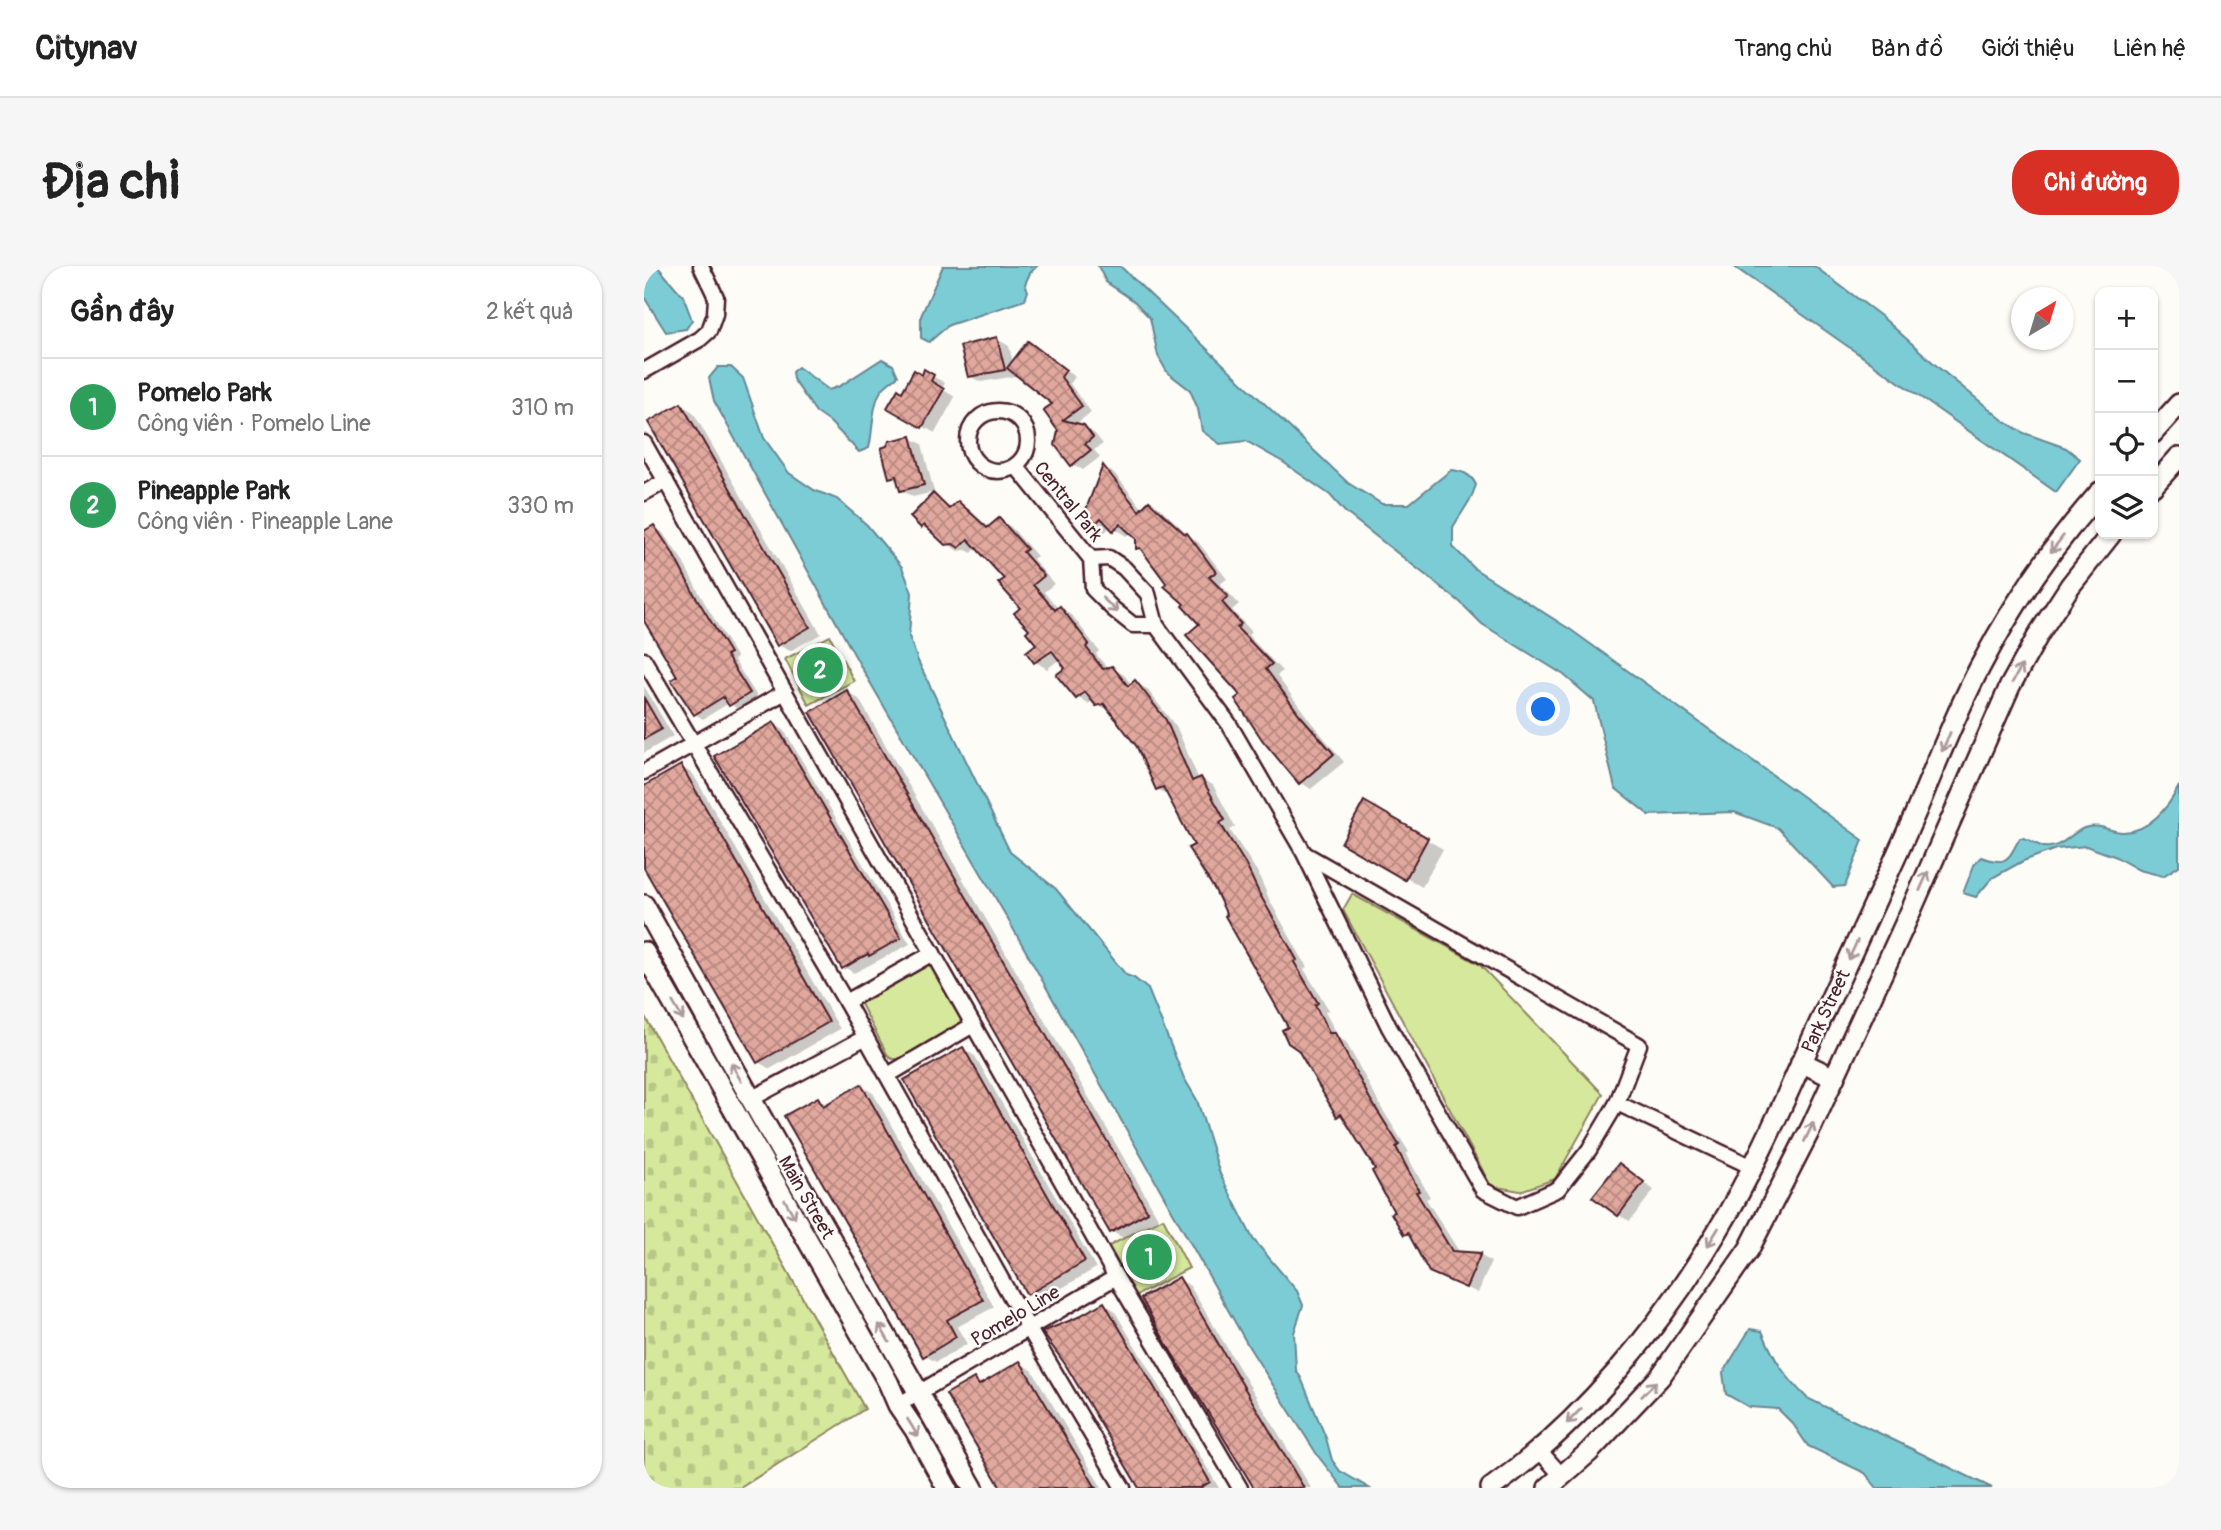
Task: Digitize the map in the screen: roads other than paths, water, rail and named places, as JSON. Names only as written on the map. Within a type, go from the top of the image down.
[{"type":"street","points":[[644,371],[701,339],[709,331],[715,314],[716,297],[701,266]]},
{"type":"street","points":[[2158,427],[2179,404]]},
{"type":"street","points":[[998,411],[1007,413],[1022,424],[1028,441],[1023,459],[1016,466],[1007,470],[986,469],[971,455],[969,434],[980,417],[998,411]]},
{"type":"street","points":[[644,443],[1116,1277],[1240,1488]]},
{"type":"street","points":[[2158,480],[2179,457]]},
{"type":"street","name":"Central Park","points":[[1016,466],[1091,559],[1093,589],[1133,625],[1156,625],[1148,594],[1124,568],[1109,558],[1091,559]]},
{"type":"street","points":[[644,493],[666,481]]},
{"type":"street","name":"Park Street","points":[[1491,1488],[1564,1426],[1632,1355],[1718,1231],[1752,1167],[1801,1062],[1978,670],[2010,612],[2041,565],[2095,498]]},
{"type":"street","name":"Park Street","points":[[1555,1482],[1589,1452],[1660,1377],[1749,1249],[1834,1078],[2010,686],[2070,586],[2107,539]]},
{"type":"street","points":[[1156,625],[1229,724],[1304,853],[1389,1027],[1482,1190],[1517,1207],[1558,1189],[1589,1150],[1616,1103],[1639,1045],[1304,853]]},
{"type":"street","points":[[644,660],[846,1002],[1029,1329],[1123,1488]]},
{"type":"street","points":[[644,772],[785,692]]},
{"type":"street","name":"Main Street","points":[[644,905],[906,1371],[926,1388],[973,1488]]},
{"type":"street","name":"Main Street","points":[[644,951],[947,1488]]},
{"type":"street","points":[[846,1002],[933,953]]},
{"type":"street","points":[[888,1075],[973,1025]]},
{"type":"street","points":[[751,1099],[866,1037]]},
{"type":"street","points":[[1801,1062],[1834,1078]]},
{"type":"street","points":[[1616,1103],[1752,1167]]},
{"type":"street","name":"Pomelo Line","points":[[898,1405],[1116,1277]]},
{"type":"street","points":[[1538,1449],[1555,1482]]},
{"type":"water","points":[[644,266],[657,266],[683,296],[692,320],[686,329],[666,332],[644,297]]},
{"type":"water","points":[[943,266],[1037,266],[1025,284],[1028,291],[1025,300],[949,325],[929,342],[921,338],[921,316]]},
{"type":"water","points":[[1098,266],[1120,266],[1348,483],[1382,504],[1409,504],[1451,470],[1469,476],[1476,485],[1453,527],[1453,547],[1475,569],[1571,630],[1863,840],[1845,886],[1833,887],[1778,828],[1734,812],[1649,815],[1615,788],[1594,701],[1564,675],[1482,624],[1460,602],[1345,512],[1330,495],[1283,462],[1246,441],[1220,444],[1202,431],[1198,409],[1190,390],[1167,372],[1158,356],[1150,318],[1134,301],[1106,282]]},
{"type":"water","points":[[1733,266],[1814,266],[1881,316],[2004,421],[2024,433],[2066,448],[2080,459],[2056,492]]},
{"type":"water","points":[[882,359],[893,365],[898,376],[881,391],[874,411],[869,448],[859,452],[830,422],[816,412],[793,379],[792,372],[798,367],[829,390],[840,386]]},
{"type":"water","points":[[718,367],[731,367],[743,378],[764,438],[789,473],[814,490],[837,499],[867,525],[902,567],[912,593],[909,636],[918,661],[1010,852],[1056,889],[1126,975],[1148,989],[1184,1078],[1197,1100],[1220,1174],[1253,1239],[1297,1291],[1303,1305],[1294,1333],[1296,1370],[1326,1438],[1332,1460],[1340,1471],[1369,1488],[1343,1488],[1318,1456],[1249,1347],[1006,916],[860,665],[714,401],[709,378]]},
{"type":"water","points":[[2179,786],[2179,866],[2163,876],[2139,870],[2114,856],[2086,846],[2056,849],[2023,861],[1992,878],[1976,897],[1963,893],[1975,863],[1981,857],[2002,861],[2013,851],[2020,838],[2051,847],[2089,827],[2132,831],[2156,817],[2170,802]]},
{"type":"water","points":[[1750,1329],[1762,1331],[1781,1368],[1807,1398],[1992,1488],[1877,1488],[1865,1473],[1808,1446],[1793,1424],[1778,1409],[1749,1407],[1726,1394],[1723,1373]]},
{"type":"place","name":"Pineapple Park","points":[[820,670]]},
{"type":"place","name":"Pomelo Park","points":[[1149,1257]]}]
